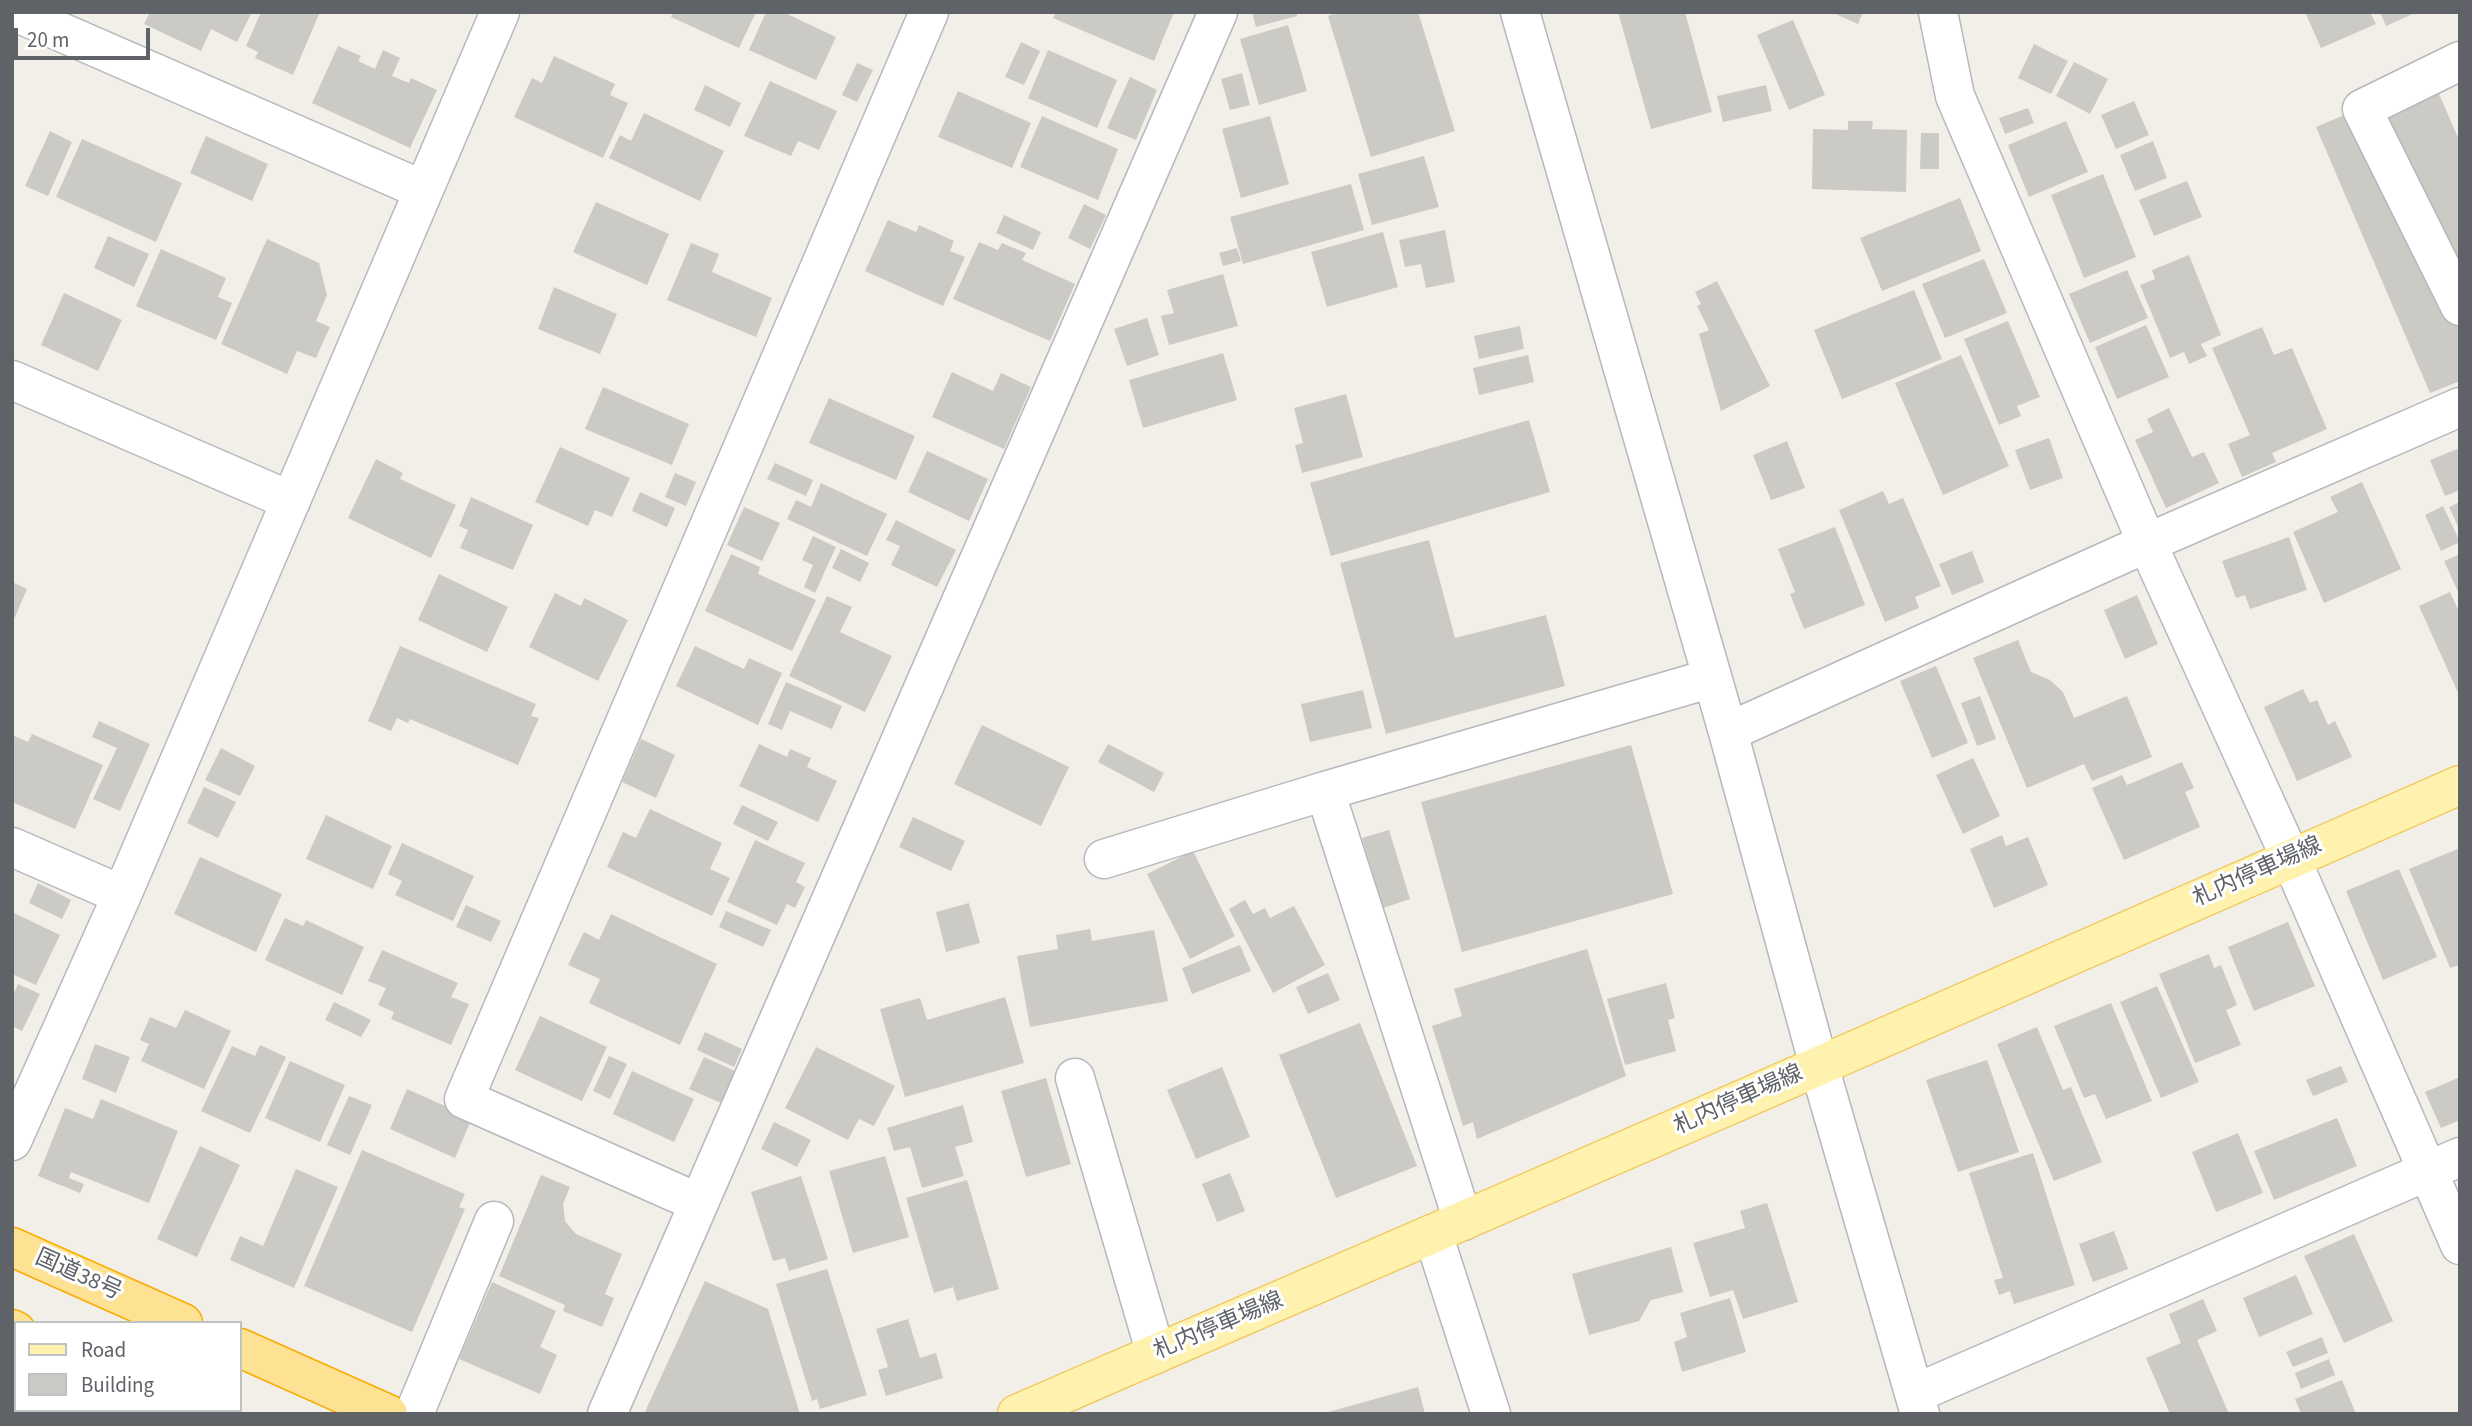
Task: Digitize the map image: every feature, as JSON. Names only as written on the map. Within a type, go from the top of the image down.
[{"type":"highway","name":"国道38号","points":[[12,1247],[178,1321]]},
{"type":"highway","points":[[242,1349],[388,1414]]},
{"type":"main road","name":"札内停車場線","points":[[1017,1414],[2460,785]]},
{"type":"street","points":[[15,12],[423,190]]},
{"type":"street","points":[[12,1141],[122,895],[500,12]]},
{"type":"street","points":[[699,1203],[464,1099],[929,12]]},
{"type":"street","points":[[607,1414],[1218,12]]},
{"type":"street","points":[[1520,12],[1728,732],[1819,1066],[1917,1404],[2443,1164]]},
{"type":"street","points":[[1938,12],[1955,96],[2147,543],[2291,859],[2443,1164],[2460,1245]]},
{"type":"street","points":[[2460,61],[2362,109],[2460,306]]},
{"type":"street","points":[[12,380],[291,501]]},
{"type":"street","points":[[1728,732],[2147,543],[2460,407]]},
{"type":"street","points":[[1104,859],[1325,791],[1712,678]]},
{"type":"street","points":[[1325,791],[1448,1227],[1490,1414]]},
{"type":"street","points":[[12,848],[122,895]]},
{"type":"street","points":[[1075,1078],[1156,1354]]},
{"type":"street","points":[[414,1414],[494,1221]]},
{"type":"building","points":[[150,12],[252,12],[237,42],[211,29],[201,51],[144,24]]},
{"type":"building","points":[[261,12],[320,12],[293,75],[255,58],[258,52],[246,46]]},
{"type":"building","points":[[673,12],[756,12],[739,48],[671,17]]},
{"type":"building","points":[[766,12],[783,12],[836,37],[816,80],[749,50]]},
{"type":"building","points":[[1056,12],[1174,12],[1154,61],[1053,18]]},
{"type":"building","points":[[1252,12],[1296,12],[1297,16],[1256,27]]},
{"type":"building","points":[[1339,12],[1418,12],[1455,131],[1371,157],[1328,16]]},
{"type":"building","points":[[1618,12],[1685,12],[1712,112],[1651,129]]},
{"type":"building","points":[[1831,12],[1863,12],[1858,24]]},
{"type":"building","points":[[2305,12],[2370,12],[2376,24],[2321,48]]},
{"type":"building","points":[[2380,12],[2417,12],[2386,26]]},
{"type":"building","points":[[1793,20],[1825,95],[1789,110],[1757,35]]},
{"type":"building","points":[[1288,25],[1307,91],[1259,105],[1240,39]]},
{"type":"building","points":[[1021,42],[1040,51],[1024,85],[1005,77]]},
{"type":"building","points":[[2034,44],[2068,61],[2051,94],[2018,78]]},
{"type":"building","points":[[338,46],[361,56],[358,61],[375,69],[383,50],[400,58],[392,76],[409,83],[411,78],[437,90],[410,148],[312,103]]},
{"type":"building","points":[[1048,50],[1117,80],[1097,128],[1028,98]]},
{"type":"building","points":[[554,56],[615,84],[610,95],[628,103],[603,158],[514,117],[532,78],[542,83]]},
{"type":"building","points":[[2074,62],[2108,79],[2090,114],[2056,96]]},
{"type":"building","points":[[857,63],[873,70],[857,102],[842,95]]},
{"type":"building","points":[[1242,73],[1250,105],[1230,110],[1221,79]]},
{"type":"building","points":[[1130,77],[1157,90],[1136,140],[1107,128]]},
{"type":"building","points":[[2432,78],[2460,142],[2460,381],[2430,393],[2316,127]]},
{"type":"building","points":[[770,81],[837,111],[819,150],[798,141],[791,156],[744,136]]},
{"type":"building","points":[[705,85],[741,103],[730,127],[694,110]]},
{"type":"building","points":[[1766,85],[1772,111],[1723,122],[1717,96]]},
{"type":"building","points":[[958,91],[1031,123],[1012,168],[938,137]]},
{"type":"building","points":[[2134,101],[2149,135],[2116,149],[2101,115]]},
{"type":"building","points":[[2028,108],[2034,123],[2005,134],[1999,118]]},
{"type":"building","points":[[644,113],[724,151],[700,201],[609,158],[620,135],[631,141]]},
{"type":"building","points":[[1042,116],[1118,149],[1098,200],[1020,167]]},
{"type":"building","points":[[1270,116],[1289,184],[1241,198],[1222,129]]},
{"type":"building","points":[[1848,121],[1873,121],[1872,129],[1907,130],[1906,192],[1812,189],[1813,129],[1848,130]]},
{"type":"building","points":[[2066,121],[2088,172],[2029,197],[2008,145]]},
{"type":"building","points":[[50,131],[72,142],[48,196],[25,186]]},
{"type":"building","points":[[1921,133],[1939,133],[1939,169],[1920,169]]},
{"type":"building","points":[[206,136],[268,164],[252,201],[190,173]]},
{"type":"building","points":[[82,139],[182,183],[156,242],[56,197]]},
{"type":"building","points":[[2153,141],[2167,178],[2135,191],[2120,155]]},
{"type":"building","points":[[1424,156],[1439,207],[1372,225],[1358,174]]},
{"type":"building","points":[[2103,174],[2136,257],[2084,278],[2051,195]]},
{"type":"building","points":[[2187,181],[2202,217],[2154,236],[2139,200]]},
{"type":"building","points":[[1351,184],[1364,230],[1243,264],[1230,217]]},
{"type":"building","points":[[1960,198],[1981,251],[1882,291],[1860,238]]},
{"type":"building","points":[[596,202],[669,234],[647,285],[573,252]]},
{"type":"building","points":[[1084,204],[1106,215],[1090,249],[1068,238]]},
{"type":"building","points":[[1004,215],[1041,232],[1033,250],[996,233]]},
{"type":"building","points":[[888,220],[916,232],[919,225],[954,241],[950,251],[965,257],[943,306],[865,271]]},
{"type":"building","points":[[1445,230],[1455,282],[1426,288],[1421,264],[1405,267],[1399,240]]},
{"type":"building","points":[[1383,232],[1398,287],[1327,307],[1311,252]]},
{"type":"building","points":[[108,236],[149,254],[134,287],[94,268]]},
{"type":"building","points":[[267,239],[319,263],[327,295],[316,321],[330,327],[316,358],[297,351],[287,374],[221,344]]},
{"type":"building","points":[[979,242],[998,250],[1002,243],[1026,253],[1022,260],[1075,284],[1050,341],[953,299]]},
{"type":"building","points":[[691,243],[719,254],[712,272],[772,298],[756,337],[667,300]]},
{"type":"building","points":[[1237,248],[1241,261],[1223,266],[1219,253]]},
{"type":"building","points":[[161,249],[226,278],[218,297],[232,303],[216,340],[136,306]]},
{"type":"building","points":[[2189,255],[2221,335],[2201,344],[2207,356],[2189,364],[2184,352],[2170,358],[2140,285],[2155,279],[2152,270]]},
{"type":"building","points":[[1984,259],[2007,313],[1945,338],[1922,284]]},
{"type":"building","points":[[2127,270],[2148,318],[2090,343],[2069,294]]},
{"type":"building","points":[[1223,274],[1238,326],[1169,345],[1161,316],[1174,313],[1167,290]]},
{"type":"building","points":[[1717,281],[1770,386],[1721,411],[1699,334],[1709,330],[1697,306],[1701,304],[1695,292]]},
{"type":"building","points":[[554,287],[617,314],[600,354],[538,329]]},
{"type":"building","points":[[1914,290],[1942,359],[1842,399],[1814,330]]},
{"type":"building","points":[[64,293],[122,320],[98,371],[41,345]]},
{"type":"building","points":[[1147,318],[1159,355],[1127,366],[1114,329]]},
{"type":"building","points":[[2008,321],[2040,397],[2017,406],[2021,416],[1999,425],[1964,339]]},
{"type":"building","points":[[2146,325],[2169,377],[2117,399],[2095,347]]},
{"type":"building","points":[[1520,326],[1524,349],[1479,359],[1474,336]]},
{"type":"building","points":[[2262,327],[2274,355],[2292,348],[2327,429],[2272,453],[2276,462],[2242,477],[2228,444],[2250,435],[2212,348]]},
{"type":"building","points":[[1223,353],[1237,400],[1143,428],[1129,380]]},
{"type":"building","points":[[1528,355],[1534,382],[1479,395],[1473,368]]},
{"type":"building","points":[[1961,355],[2009,466],[1943,495],[1895,383]]},
{"type":"building","points":[[952,372],[993,391],[1001,373],[1031,387],[1004,449],[932,417]]},
{"type":"building","points":[[603,387],[689,424],[672,465],[585,429]]},
{"type":"building","points":[[1346,394],[1363,457],[1302,473],[1295,445],[1303,443],[1294,408]]},
{"type":"building","points":[[829,398],[915,436],[896,480],[809,443]]},
{"type":"building","points":[[2169,408],[2192,457],[2204,452],[2219,483],[2166,508],[2135,440],[2153,432],[2147,419]]},
{"type":"building","points":[[1529,420],[1550,492],[1331,556],[1310,483]]},
{"type":"building","points":[[2049,438],[2063,478],[2030,490],[2015,450]]},
{"type":"building","points":[[1787,441],[1805,488],[1771,500],[1753,455]]},
{"type":"building","points":[[560,447],[630,478],[612,517],[595,510],[588,526],[535,502]]},
{"type":"building","points":[[2460,448],[2460,490],[2445,496],[2430,460]]},
{"type":"building","points":[[927,451],[988,479],[969,521],[908,492]]},
{"type":"building","points":[[376,459],[403,473],[400,479],[456,505],[431,558],[348,518]]},
{"type":"building","points":[[775,463],[813,480],[806,496],[767,479]]},
{"type":"building","points":[[675,473],[696,482],[686,506],[665,497]]},
{"type":"building","points":[[2362,482],[2401,569],[2324,603],[2293,532],[2338,512],[2330,497]]},
{"type":"building","points":[[821,483],[887,514],[867,556],[787,519],[796,500],[811,507]]},
{"type":"building","points":[[1883,491],[1889,504],[1903,498],[1941,586],[1915,597],[1919,608],[1885,622],[1839,510]]},
{"type":"building","points":[[640,492],[675,508],[667,527],[632,511]]},
{"type":"building","points":[[471,497],[533,525],[513,570],[460,548],[468,530],[459,526]]},
{"type":"building","points":[[2460,502],[2460,531],[2449,507]]},
{"type":"building","points":[[2443,506],[2460,542],[2441,551],[2425,515]]},
{"type":"building","points":[[744,507],[780,523],[762,561],[727,545]]},
{"type":"building","points":[[896,520],[956,550],[937,587],[891,565],[900,546],[886,540]]},
{"type":"building","points":[[1835,527],[1865,605],[1804,629],[1790,594],[1795,592],[1778,549]]},
{"type":"building","points":[[813,536],[836,547],[815,593],[804,587],[813,565],[802,560]]},
{"type":"building","points":[[2289,537],[2307,590],[2250,609],[2245,595],[2236,598],[2222,561]]},
{"type":"building","points":[[1429,540],[1455,638],[1546,615],[1565,686],[1386,734],[1340,563]]},
{"type":"building","points":[[841,549],[869,563],[860,582],[832,568]]},
{"type":"building","points":[[1972,551],[1984,582],[1952,595],[1939,564]]},
{"type":"building","points":[[731,554],[760,567],[758,574],[816,600],[792,651],[705,611]]},
{"type":"building","points":[[2460,554],[2460,596],[2444,561]]},
{"type":"building","points":[[439,574],[508,607],[487,652],[418,620]]},
{"type":"building","points":[[12,582],[27,589],[12,624]]},
{"type":"building","points":[[2450,592],[2460,614],[2460,697],[2419,606]]},
{"type":"building","points":[[555,593],[581,606],[584,598],[628,620],[598,681],[529,647]]},
{"type":"building","points":[[2137,595],[2158,644],[2125,659],[2104,610]]},
{"type":"building","points":[[827,596],[852,607],[840,632],[892,656],[865,712],[789,676]]},
{"type":"building","points":[[2018,640],[2031,672],[2050,680],[2063,692],[2074,718],[2127,696],[2152,757],[2092,781],[2084,764],[2027,788],[1973,658]]},
{"type":"building","points":[[400,646],[536,704],[531,716],[539,718],[518,765],[410,719],[408,723],[397,718],[391,731],[368,721]]},
{"type":"building","points":[[695,646],[744,669],[749,658],[782,673],[758,725],[676,686]]},
{"type":"building","points":[[1936,666],[1968,743],[1932,758],[1900,681]]},
{"type":"building","points":[[786,682],[842,706],[832,729],[790,711],[782,730],[768,724]]},
{"type":"building","points":[[2303,689],[2310,703],[2317,700],[2328,725],[2335,721],[2352,757],[2297,781],[2264,707]]},
{"type":"building","points":[[1363,690],[1372,728],[1310,742],[1301,704]]},
{"type":"building","points":[[1980,696],[1996,739],[1977,746],[1961,703]]},
{"type":"building","points":[[99,721],[150,744],[120,811],[93,799],[117,748],[92,737]]},
{"type":"building","points":[[982,725],[1069,767],[1041,826],[954,784]]},
{"type":"building","points":[[32,734],[103,765],[75,829],[12,802],[12,735],[28,742]]},
{"type":"building","points":[[641,739],[675,755],[656,798],[622,782]]},
{"type":"building","points":[[759,744],[787,757],[790,749],[811,758],[807,767],[837,781],[818,822],[739,786]]},
{"type":"building","points":[[1108,744],[1164,773],[1154,792],[1098,762]]},
{"type":"building","points":[[1631,745],[1673,894],[1462,952],[1421,802]]},
{"type":"building","points":[[221,748],[255,766],[240,796],[205,780]]},
{"type":"building","points":[[1973,758],[2000,816],[1963,834],[1936,775]]},
{"type":"building","points":[[2182,762],[2194,788],[2185,792],[2200,827],[2124,860],[2092,788],[2122,775],[2127,785]]},
{"type":"building","points":[[204,787],[236,802],[218,838],[187,823]]},
{"type":"building","points":[[742,805],[778,822],[768,841],[733,824]]},
{"type":"building","points":[[650,809],[722,843],[710,869],[730,878],[712,916],[607,867],[623,832],[636,838]]},
{"type":"building","points":[[326,815],[392,846],[373,889],[306,859]]},
{"type":"building","points":[[913,817],[965,841],[951,871],[899,847]]},
{"type":"building","points":[[1389,830],[1410,899],[1383,908],[1362,838]]},
{"type":"building","points":[[2002,835],[2006,846],[2028,837],[2048,885],[1994,908],[1970,849]]},
{"type":"building","points":[[755,840],[805,863],[796,882],[805,887],[795,908],[787,904],[777,925],[727,902]]},
{"type":"building","points":[[402,843],[474,876],[453,921],[395,895],[402,881],[388,874]]},
{"type":"building","points":[[2460,848],[2460,965],[2450,968],[2409,869]]},
{"type":"building","points":[[1193,851],[1235,936],[1190,959],[1147,874]]},
{"type":"building","points":[[200,857],[282,894],[256,952],[174,914]]},
{"type":"building","points":[[2399,869],[2437,957],[2383,980],[2346,891]]},
{"type":"building","points":[[38,883],[71,900],[62,919],[29,903]]},
{"type":"building","points":[[1245,900],[1253,914],[1265,908],[1270,918],[1294,906],[1325,965],[1273,993],[1229,909]]},
{"type":"building","points":[[969,903],[980,943],[946,952],[936,912]]},
{"type":"building","points":[[466,905],[501,921],[491,942],[456,927]]},
{"type":"building","points":[[726,911],[771,930],[763,947],[719,927]]},
{"type":"building","points":[[12,912],[60,935],[36,985],[12,974]]},
{"type":"building","points":[[611,914],[717,964],[680,1045],[589,1003],[600,979],[568,965],[584,932],[599,940]]},
{"type":"building","points":[[285,918],[303,926],[306,920],[364,947],[342,995],[265,960]]},
{"type":"building","points":[[2288,922],[2315,986],[2254,1011],[2228,947]]},
{"type":"building","points":[[1090,929],[1092,941],[1154,930],[1168,1001],[1030,1027],[1017,956],[1058,949],[1056,935]]},
{"type":"building","points":[[1240,945],[1251,971],[1192,994],[1182,968]]},
{"type":"building","points":[[1587,949],[1626,1076],[1477,1139],[1473,1122],[1463,1126],[1432,1026],[1462,1016],[1454,989]]},
{"type":"building","points":[[382,950],[458,983],[451,997],[469,1004],[451,1045],[391,1019],[394,1012],[378,1005],[386,988],[368,981]]},
{"type":"building","points":[[2209,954],[2214,968],[2221,965],[2237,1005],[2226,1010],[2241,1045],[2195,1063],[2159,974]]},
{"type":"building","points":[[1328,973],[1340,1000],[1308,1014],[1296,987]]},
{"type":"building","points":[[1666,983],[1675,1018],[1668,1020],[1676,1051],[1625,1065],[1607,999]]},
{"type":"building","points":[[18,984],[40,994],[22,1031],[12,1026],[12,997]]},
{"type":"building","points":[[2157,986],[2199,1082],[2161,1098],[2120,1002]]},
{"type":"building","points":[[1005,997],[1024,1063],[905,1097],[880,1009],[920,998],[927,1020]]},
{"type":"building","points":[[334,1002],[371,1020],[361,1037],[325,1020]]},
{"type":"building","points":[[2111,1003],[2152,1101],[2106,1119],[2095,1094],[2084,1098],[2054,1026]]},
{"type":"building","points":[[185,1010],[231,1031],[204,1089],[141,1061],[149,1044],[140,1040],[150,1017],[176,1028]]},
{"type":"building","points":[[540,1016],[607,1047],[582,1101],[515,1070]]},
{"type":"building","points":[[1360,1023],[1417,1166],[1336,1198],[1279,1055]]},
{"type":"building","points":[[2037,1027],[2063,1090],[2071,1087],[2102,1162],[2054,1181],[1997,1044]]},
{"type":"building","points":[[705,1032],[742,1049],[734,1067],[697,1050]]},
{"type":"building","points":[[95,1044],[130,1057],[116,1093],[82,1079]]},
{"type":"building","points":[[260,1045],[286,1057],[250,1133],[201,1111],[232,1046],[255,1056]]},
{"type":"building","points":[[816,1047],[895,1086],[874,1126],[859,1119],[848,1140],[785,1108]]},
{"type":"building","points":[[609,1056],[627,1064],[610,1099],[593,1091]]},
{"type":"building","points":[[704,1057],[735,1071],[721,1103],[689,1089]]},
{"type":"building","points":[[1987,1060],[2019,1152],[1958,1172],[1926,1080]]},
{"type":"building","points":[[290,1061],[345,1085],[320,1142],[265,1118]]},
{"type":"building","points":[[2341,1066],[2348,1082],[2313,1096],[2306,1080]]},
{"type":"building","points":[[1222,1067],[1250,1137],[1196,1159],[1167,1090]]},
{"type":"building","points":[[632,1071],[694,1099],[674,1142],[613,1114]]},
{"type":"building","points":[[2460,1077],[2460,1120],[2441,1128],[2425,1092]]},
{"type":"building","points":[[1046,1078],[1071,1164],[1026,1177],[1001,1091]]},
{"type":"building","points":[[407,1089],[472,1118],[455,1158],[390,1129]]},
{"type":"building","points":[[349,1096],[372,1105],[350,1155],[327,1145]]},
{"type":"building","points":[[101,1099],[178,1131],[149,1203],[71,1172],[69,1178],[84,1184],[80,1193],[38,1176],[65,1108],[93,1119]]},
{"type":"building","points":[[963,1105],[973,1142],[955,1147],[964,1176],[922,1188],[910,1147],[894,1151],[887,1128]]},
{"type":"building","points":[[2337,1118],[2357,1166],[2274,1200],[2254,1151]]},
{"type":"building","points":[[774,1122],[811,1140],[797,1167],[761,1149]]},
{"type":"building","points":[[2238,1133],[2263,1193],[2216,1212],[2192,1152]]},
{"type":"building","points":[[200,1146],[240,1165],[197,1257],[157,1239]]},
{"type":"building","points":[[362,1150],[465,1194],[459,1207],[465,1209],[412,1332],[304,1286]]},
{"type":"building","points":[[2033,1153],[2075,1285],[2014,1304],[2010,1291],[1999,1295],[1994,1280],[2003,1278],[1969,1173]]},
{"type":"building","points":[[885,1156],[909,1237],[853,1253],[829,1171]]},
{"type":"building","points":[[296,1169],[338,1187],[294,1288],[230,1260],[240,1236],[263,1246]]},
{"type":"building","points":[[1230,1173],[1245,1211],[1217,1222],[1202,1184]]},
{"type":"building","points":[[541,1175],[570,1187],[563,1204],[565,1221],[576,1234],[622,1254],[605,1294],[614,1298],[602,1327],[563,1311],[565,1305],[499,1276]]},
{"type":"building","points":[[801,1176],[828,1259],[789,1271],[785,1258],[773,1261],[751,1192]]},
{"type":"building","points":[[967,1180],[999,1289],[957,1301],[953,1287],[934,1293],[906,1198]]},
{"type":"building","points":[[1767,1203],[1798,1302],[1743,1319],[1733,1290],[1710,1297],[1693,1243],[1745,1228],[1740,1211]]},
{"type":"building","points":[[2114,1231],[2128,1269],[2093,1282],[2079,1244]]},
{"type":"building","points":[[2354,1234],[2393,1321],[2344,1343],[2304,1256]]},
{"type":"building","points":[[1671,1247],[1683,1292],[1651,1300],[1639,1321],[1589,1335],[1572,1274]]},
{"type":"building","points":[[827,1269],[867,1395],[820,1409],[817,1399],[812,1401],[776,1284]]},
{"type":"building","points":[[2296,1275],[2313,1314],[2259,1337],[2243,1298]]},
{"type":"building","points":[[705,1281],[768,1309],[800,1414],[644,1414]]},
{"type":"building","points":[[492,1282],[556,1311],[540,1347],[557,1355],[540,1394],[459,1359]]},
{"type":"building","points":[[1730,1298],[1746,1352],[1682,1372],[1674,1342],[1687,1337],[1680,1313]]},
{"type":"building","points":[[2203,1299],[2217,1331],[2197,1340],[2229,1414],[2170,1414],[2146,1358],[2181,1343],[2169,1314]]},
{"type":"building","points":[[908,1319],[920,1358],[936,1353],[943,1378],[886,1396],[878,1370],[888,1367],[876,1329]]},
{"type":"building","points":[[2322,1337],[2328,1353],[2293,1367],[2286,1352]]},
{"type":"building","points":[[2329,1359],[2335,1375],[2301,1389],[2295,1373]]},
{"type":"building","points":[[2342,1380],[2356,1414],[2301,1414],[2295,1399]]},
{"type":"building","points":[[1418,1387],[1425,1414],[1325,1414],[1325,1413]]}]
